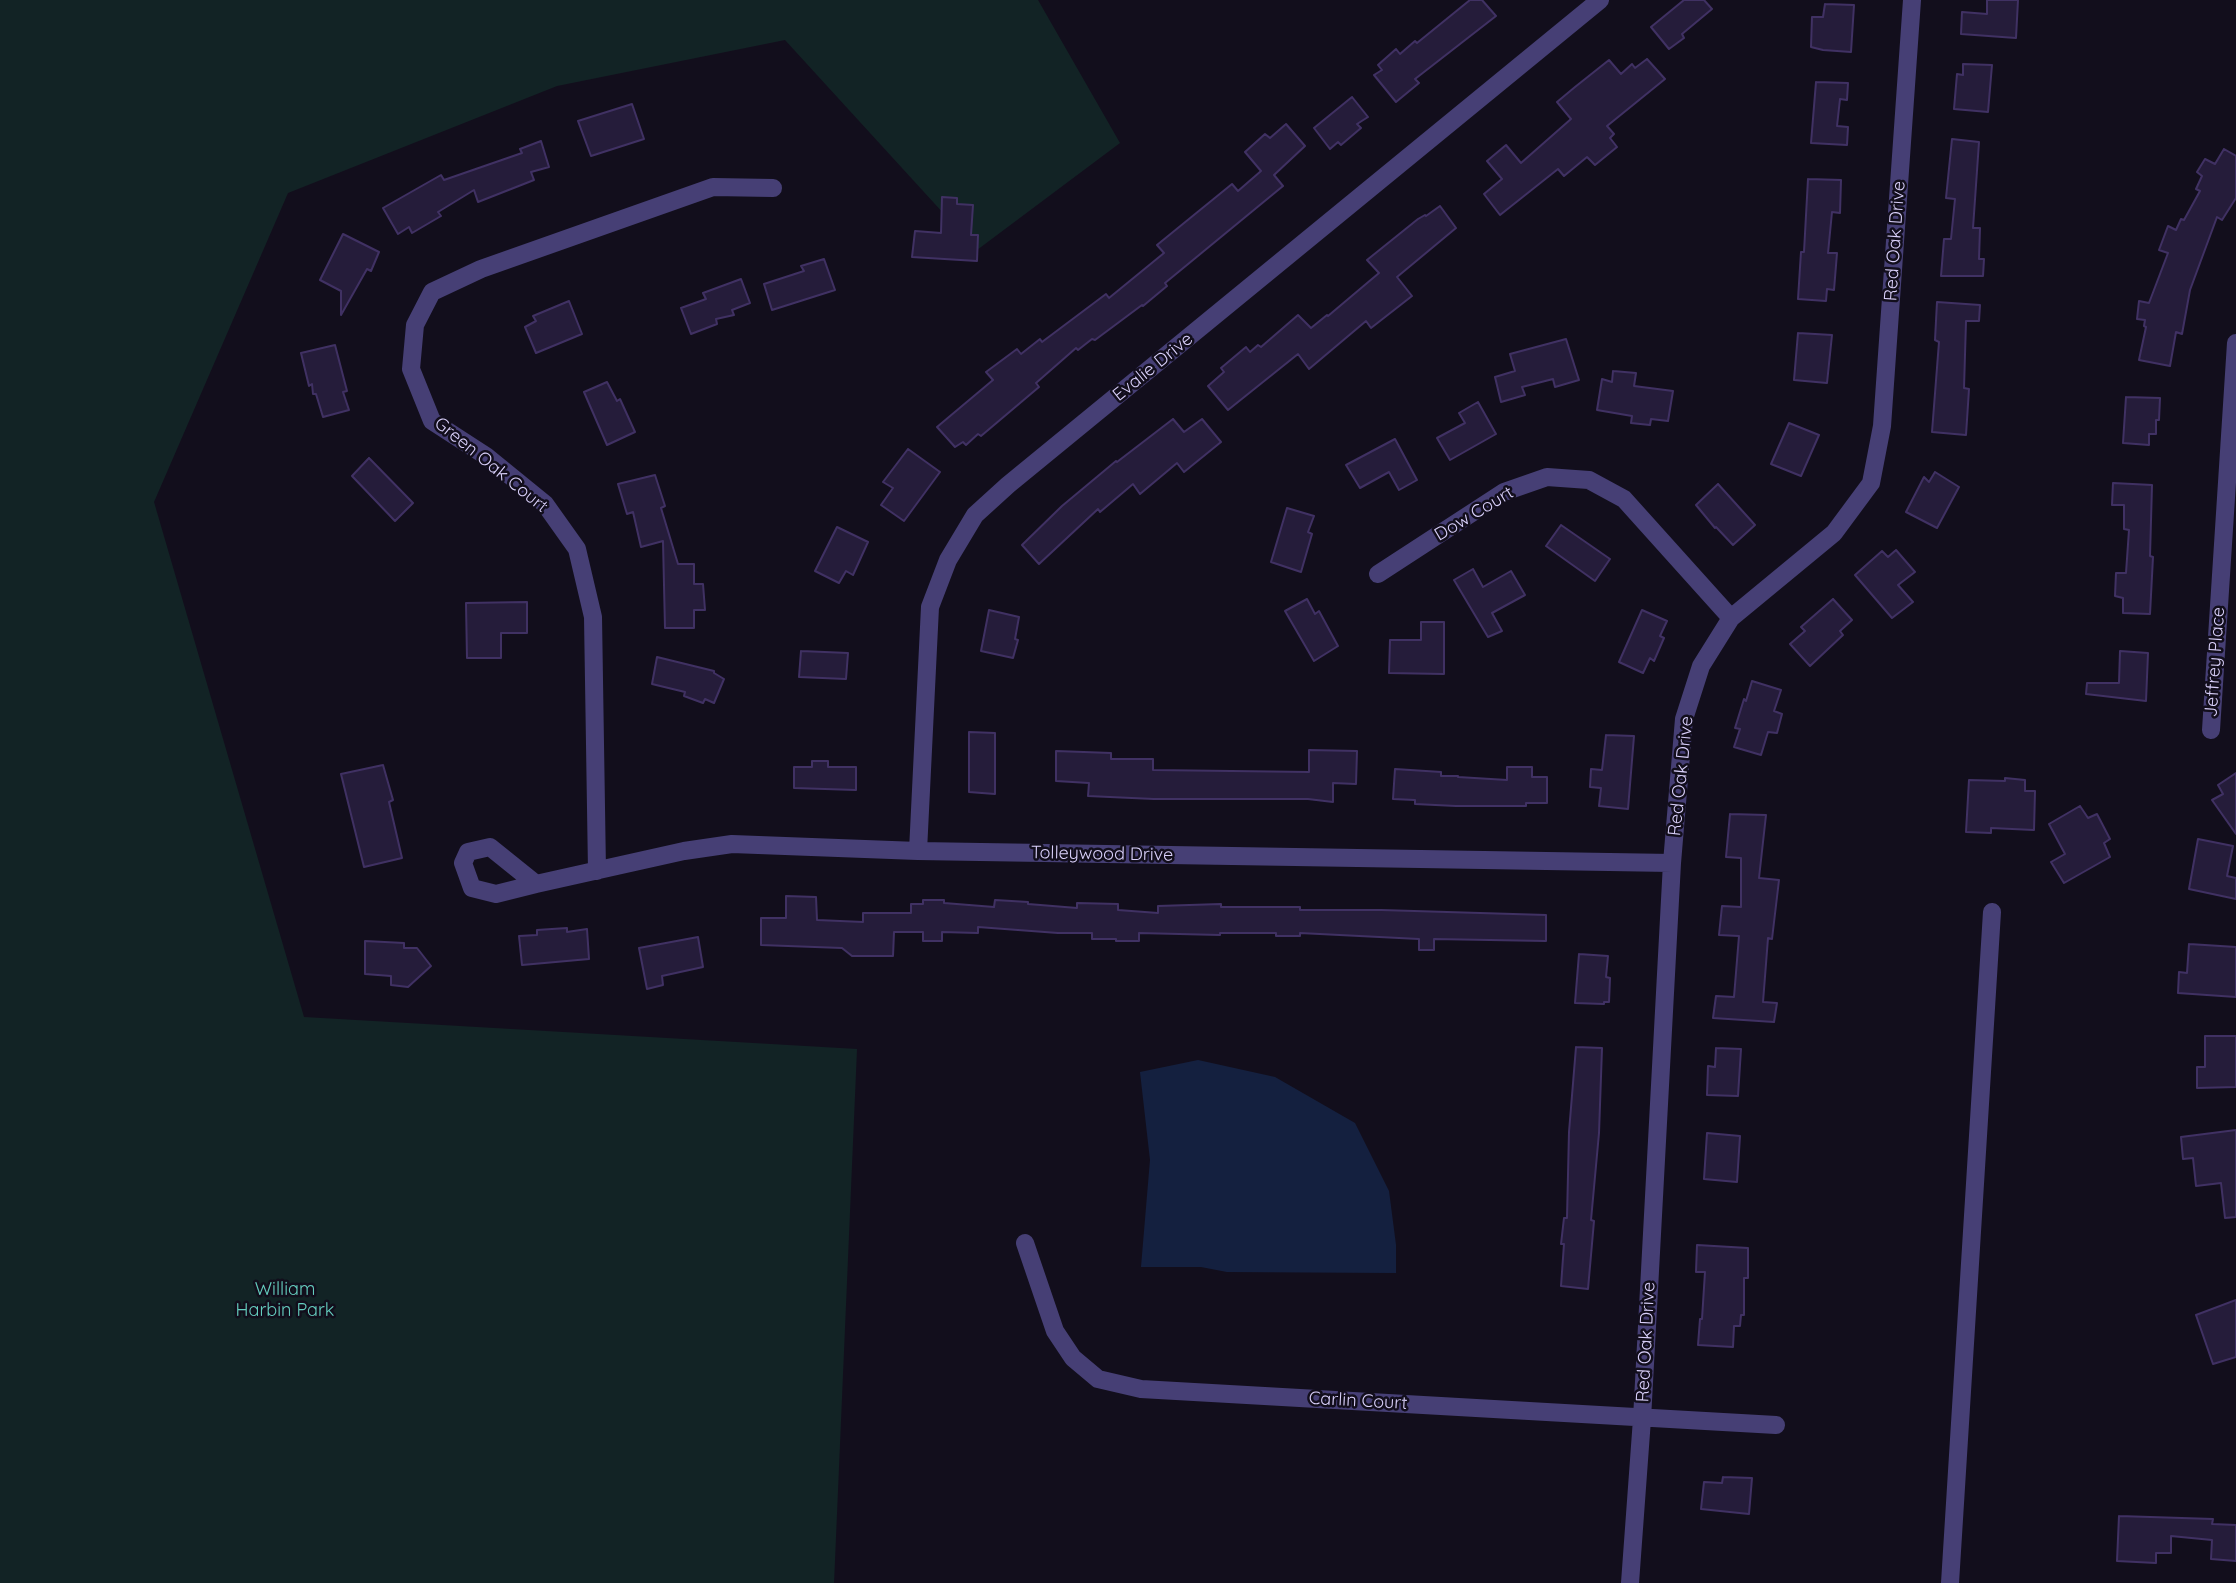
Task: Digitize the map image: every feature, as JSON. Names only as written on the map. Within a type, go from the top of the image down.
[{"type":"street","name":"Evalie Drive","points":[[918,850],[930,607],[948,560],[975,515],[1008,485],[1600,0]]},
{"type":"street","name":"Red Oak Drive","points":[[1630,1583],[1642,1419],[1672,863],[1684,719],[1701,666],[1731,618],[1834,533],[1871,482],[1882,426],[1912,0]]},
{"type":"street","name":"Green Oak Court","points":[[597,871],[593,617],[577,550],[545,504],[486,456],[432,421],[411,369],[415,325],[432,292],[481,269],[713,187],[773,188]]},
{"type":"street","name":"Jeffrey Place","points":[[2211,730],[2228,578],[2236,343]]},
{"type":"street","name":"Dow Court","points":[[1378,574],[1504,492],[1547,477],[1590,480],[1624,499],[1731,618]]},
{"type":"street","name":"Tolleywood Drive","points":[[536,884],[684,850],[732,844],[918,850],[1672,863]]},
{"type":"street","points":[[1950,1583],[1992,912]]},
{"type":"street","name":"Carlin Court","points":[[1025,1243],[1055,1331],[1073,1359],[1098,1379],[1141,1388],[1776,1425]]},
{"type":"green space","name":"William Harbin Park","points":[[0,0],[1038,0],[1120,143],[977,250],[785,40],[557,86],[288,193],[154,502],[304,1017],[857,1049],[834,1583],[0,1583]]},
{"type":"water","points":[[1198,1060],[1275,1077],[1355,1123],[1389,1191],[1396,1245],[1396,1273],[1227,1272],[1201,1267],[1141,1267],[1150,1160],[1140,1072]]},
{"type":"building","points":[[1470,0],[1482,0],[1496,16],[1415,79],[1419,83],[1396,102],[1374,75],[1382,70],[1378,65],[1396,49],[1400,54],[1415,41],[1417,43]]},
{"type":"building","points":[[1684,0],[1704,0],[1712,9],[1682,34],[1684,38],[1669,49],[1651,27]]},
{"type":"building","points":[[1987,0],[2018,0],[2016,38],[1961,34],[1962,12],[1987,14]]},
{"type":"building","points":[[1825,4],[1854,5],[1851,52],[1811,47],[1812,17],[1823,17]]},
{"type":"building","points":[[1647,59],[1665,79],[1607,126],[1614,134],[1610,138],[1617,147],[1595,165],[1587,157],[1564,176],[1558,169],[1500,215],[1484,194],[1502,179],[1487,161],[1506,145],[1521,163],[1571,119],[1557,102],[1575,87],[1609,60],[1621,74],[1632,64],[1635,68]]},
{"type":"building","points":[[1963,64],[1992,65],[1988,112],[1954,109],[1957,74],[1963,75]]},
{"type":"building","points":[[1816,82],[1848,83],[1847,100],[1840,99],[1837,126],[1848,127],[1847,145],[1811,143]]},
{"type":"building","points":[[1352,97],[1368,117],[1357,124],[1361,128],[1341,145],[1338,142],[1330,149],[1314,128]]},
{"type":"building","points":[[632,104],[644,139],[591,156],[578,121]]},
{"type":"building","points":[[1286,124],[1305,146],[1274,175],[1283,186],[1165,283],[1167,286],[1143,306],[1095,340],[1092,339],[1078,350],[1076,348],[1036,383],[1039,387],[981,436],[978,434],[966,445],[963,442],[955,447],[937,427],[993,380],[986,372],[1017,349],[1021,354],[1040,339],[1042,342],[1106,294],[1109,298],[1164,253],[1157,245],[1232,184],[1238,191],[1261,171],[1245,152],[1265,134],[1270,138]]},
{"type":"building","points":[[1952,139],[1979,142],[1973,228],[1980,228],[1979,259],[1984,259],[1983,276],[1941,276],[1944,239],[1951,239],[1955,199],[1946,198]]},
{"type":"building","points":[[541,141],[549,167],[531,172],[534,180],[478,202],[474,190],[438,212],[441,216],[412,233],[409,227],[398,234],[383,208],[441,175],[444,180],[522,153],[520,149]]},
{"type":"building","points":[[2224,149],[2236,156],[2236,198],[2222,220],[2217,217],[2190,290],[2182,334],[2176,332],[2170,366],[2139,360],[2146,327],[2145,320],[2137,319],[2139,301],[2149,303],[2168,253],[2159,250],[2168,226],[2176,230],[2181,219],[2184,220],[2200,191],[2196,189],[2202,176],[2197,172],[2205,159],[2215,164]]},
{"type":"building","points":[[1808,179],[1841,180],[1840,213],[1832,212],[1828,253],[1837,253],[1834,290],[1827,289],[1826,301],[1798,299]]},
{"type":"building","points":[[942,197],[957,198],[957,204],[973,205],[971,235],[978,235],[977,261],[912,257],[915,231],[941,233]]},
{"type":"building","points":[[1440,206],[1456,228],[1397,277],[1412,296],[1371,328],[1366,321],[1309,369],[1298,354],[1228,410],[1208,386],[1224,372],[1221,368],[1246,347],[1250,352],[1258,345],[1261,347],[1298,315],[1311,328],[1328,316],[1379,273],[1367,260],[1418,219]]},
{"type":"building","points":[[343,234],[379,252],[371,271],[367,269],[341,315],[341,291],[320,280]]},
{"type":"building","points":[[824,259],[835,290],[772,310],[764,284],[804,271],[801,266]]},
{"type":"building","points":[[741,279],[750,303],[732,310],[734,315],[716,319],[717,324],[691,334],[681,308],[706,299],[703,293]]},
{"type":"building","points":[[569,301],[582,334],[536,353],[525,327],[536,321],[533,316]]},
{"type":"building","points":[[1937,302],[1980,305],[1979,321],[1966,321],[1964,388],[1969,389],[1966,435],[1932,432],[1939,342],[1935,340]]},
{"type":"building","points":[[1798,333],[1832,335],[1827,383],[1794,380]]},
{"type":"building","points":[[1566,339],[1579,380],[1555,387],[1553,379],[1522,387],[1525,395],[1501,402],[1495,377],[1515,371],[1510,354]]},
{"type":"building","points":[[335,345],[349,410],[323,417],[316,394],[313,394],[312,384],[309,386],[301,353]]},
{"type":"building","points":[[1613,371],[1636,373],[1634,386],[1673,391],[1668,421],[1651,419],[1650,425],[1631,423],[1632,416],[1597,410],[1602,379],[1612,382]]},
{"type":"building","points":[[607,382],[617,401],[620,399],[635,432],[607,445],[584,392]]},
{"type":"building","points":[[2126,397],[2160,398],[2156,434],[2149,434],[2149,445],[2123,443]]},
{"type":"building","points":[[1478,402],[1496,434],[1450,460],[1437,438],[1465,423],[1459,413]]},
{"type":"building","points":[[1173,419],[1184,432],[1202,419],[1221,442],[1184,472],[1177,463],[1140,494],[1133,484],[1100,512],[1098,509],[1039,564],[1022,545],[1062,506],[1116,461]]},
{"type":"building","points":[[1789,423],[1819,435],[1801,476],[1771,464]]},
{"type":"building","points":[[1395,439],[1417,480],[1399,490],[1389,472],[1360,488],[1346,465]]},
{"type":"building","points":[[908,449],[940,472],[904,521],[881,505],[893,488],[883,482]]},
{"type":"building","points":[[369,458],[413,503],[395,521],[352,476]]},
{"type":"building","points":[[1935,472],[1959,487],[1937,528],[1906,512],[1924,477],[1929,482]]},
{"type":"building","points":[[655,475],[665,506],[661,508],[678,564],[694,564],[694,584],[703,584],[705,610],[694,610],[694,628],[665,628],[663,541],[641,547],[633,512],[627,514],[618,484]]},
{"type":"building","points":[[2113,483],[2152,485],[2150,556],[2153,557],[2150,614],[2123,613],[2123,598],[2115,596],[2116,573],[2126,573],[2129,530],[2124,529],[2124,505],[2112,505]]},
{"type":"building","points":[[1718,484],[1755,525],[1733,545],[1696,505]]},
{"type":"building","points":[[1287,508],[1314,516],[1308,532],[1312,534],[1301,572],[1271,562]]},
{"type":"building","points":[[1561,525],[1610,559],[1595,581],[1546,546]]},
{"type":"building","points":[[837,527],[868,542],[853,575],[846,571],[839,583],[815,571]]},
{"type":"building","points":[[1896,550],[1915,572],[1898,585],[1913,602],[1892,618],[1855,575],[1882,551],[1888,557]]},
{"type":"building","points":[[1473,569],[1483,587],[1511,571],[1525,595],[1492,613],[1502,631],[1488,637],[1454,580]]},
{"type":"building","points":[[1307,599],[1315,614],[1319,611],[1338,646],[1314,661],[1285,611]]},
{"type":"building","points":[[1833,599],[1852,620],[1840,631],[1843,635],[1810,666],[1790,644],[1805,631],[1801,627]]},
{"type":"building","points":[[527,602],[527,633],[501,633],[501,658],[467,658],[466,603]]},
{"type":"building","points":[[989,610],[1019,617],[1015,639],[1018,640],[1013,658],[981,651]]},
{"type":"building","points":[[1642,610],[1667,621],[1660,636],[1664,638],[1654,661],[1650,658],[1643,673],[1619,662]]},
{"type":"building","points":[[1421,622],[1444,622],[1444,674],[1389,673],[1390,640],[1421,640]]},
{"type":"building","points":[[801,651],[848,653],[846,679],[799,677]]},
{"type":"building","points":[[2120,651],[2148,653],[2146,701],[2086,694],[2087,683],[2119,683]]},
{"type":"building","points":[[657,657],[714,671],[724,679],[714,703],[705,699],[703,703],[684,696],[685,692],[652,684]]},
{"type":"building","points":[[1752,681],[1781,690],[1774,711],[1782,714],[1777,733],[1768,732],[1761,755],[1734,747],[1740,729],[1735,728]]},
{"type":"building","points":[[969,732],[995,733],[995,794],[969,792]]},
{"type":"building","points":[[1606,735],[1634,736],[1628,809],[1599,806],[1601,788],[1590,787],[1591,769],[1602,770]]},
{"type":"building","points":[[1309,750],[1357,751],[1356,784],[1333,783],[1333,802],[1308,799],[1088,796],[1089,783],[1056,781],[1056,751],[1111,753],[1111,759],[1153,759],[1153,770],[1309,772]]},
{"type":"building","points":[[812,761],[828,761],[828,767],[856,767],[856,790],[794,788],[794,767],[812,767]]},
{"type":"building","points":[[383,765],[393,800],[389,802],[402,858],[364,867],[341,774]]},
{"type":"building","points":[[1507,767],[1532,767],[1532,777],[1547,777],[1547,803],[1526,803],[1526,806],[1456,806],[1415,804],[1415,800],[1393,799],[1395,769],[1441,772],[1441,776],[1507,780]]},
{"type":"building","points":[[2236,773],[2236,834],[2212,800],[2223,794],[2218,785]]},
{"type":"building","points":[[2005,778],[2025,780],[2025,791],[2035,791],[2034,830],[1991,828],[1991,833],[1966,832],[1969,780],[2005,781]]},
{"type":"building","points":[[2080,806],[2088,818],[2097,814],[2110,839],[2104,843],[2110,857],[2064,883],[2051,862],[2065,854],[2049,824]]},
{"type":"building","points":[[1730,814],[1766,815],[1759,878],[1779,880],[1772,939],[1768,938],[1763,1002],[1777,1003],[1774,1022],[1713,1018],[1716,996],[1734,997],[1739,936],[1719,935],[1722,906],[1741,907],[1741,858],[1726,857]]},
{"type":"building","points":[[2198,839],[2233,846],[2227,876],[2236,878],[2236,899],[2189,889]]},
{"type":"building","points":[[786,896],[816,897],[817,920],[863,922],[863,913],[911,913],[911,904],[923,904],[923,900],[994,907],[995,900],[1077,908],[1077,903],[1118,904],[1118,910],[1158,913],[1158,906],[1221,904],[1221,907],[1300,907],[1300,910],[1546,915],[1546,941],[1434,939],[1434,950],[1419,950],[1419,939],[1300,933],[1300,936],[1276,936],[1276,933],[1139,933],[1139,941],[1116,941],[1092,939],[1092,933],[978,927],[978,933],[942,932],[942,941],[923,941],[923,932],[894,932],[893,956],[852,956],[842,948],[761,945],[761,918],[786,918]]},
{"type":"building","points":[[567,928],[567,932],[587,929],[589,959],[522,965],[519,936],[537,935],[537,930]]},
{"type":"building","points":[[698,937],[703,967],[662,976],[663,985],[647,989],[639,948]]},
{"type":"building","points":[[365,941],[404,943],[404,948],[417,948],[431,966],[408,987],[391,985],[391,976],[365,974]]},
{"type":"building","points":[[2189,944],[2236,947],[2236,997],[2178,993],[2179,972],[2187,973]]},
{"type":"building","points":[[1579,954],[1608,956],[1606,977],[1610,978],[1609,1002],[1575,1003]]},
{"type":"building","points":[[2205,1036],[2236,1036],[2236,1087],[2197,1088],[2197,1067],[2205,1067]]},
{"type":"building","points":[[1576,1047],[1602,1048],[1588,1289],[1561,1286],[1564,1244],[1561,1244],[1564,1218],[1567,1218],[1569,1132]]},
{"type":"building","points":[[1716,1048],[1741,1049],[1738,1096],[1707,1095],[1708,1066],[1715,1067]]},
{"type":"building","points":[[2236,1130],[2236,1217],[2225,1218],[2221,1183],[2196,1186],[2193,1158],[2183,1159],[2181,1137]]},
{"type":"building","points":[[1707,1133],[1740,1136],[1737,1182],[1704,1179]]},
{"type":"building","points":[[1697,1245],[1748,1248],[1748,1278],[1744,1278],[1744,1315],[1741,1315],[1740,1326],[1734,1326],[1733,1347],[1698,1345],[1705,1272],[1696,1272]]},
{"type":"building","points":[[2236,1300],[2236,1357],[2213,1364],[2196,1315]]},
{"type":"building","points":[[1723,1477],[1752,1478],[1749,1514],[1701,1509],[1704,1482],[1722,1483]]},
{"type":"building","points":[[2119,1516],[2213,1519],[2212,1524],[2236,1525],[2236,1561],[2211,1559],[2212,1540],[2171,1536],[2171,1553],[2156,1553],[2156,1563],[2117,1561]]}]
